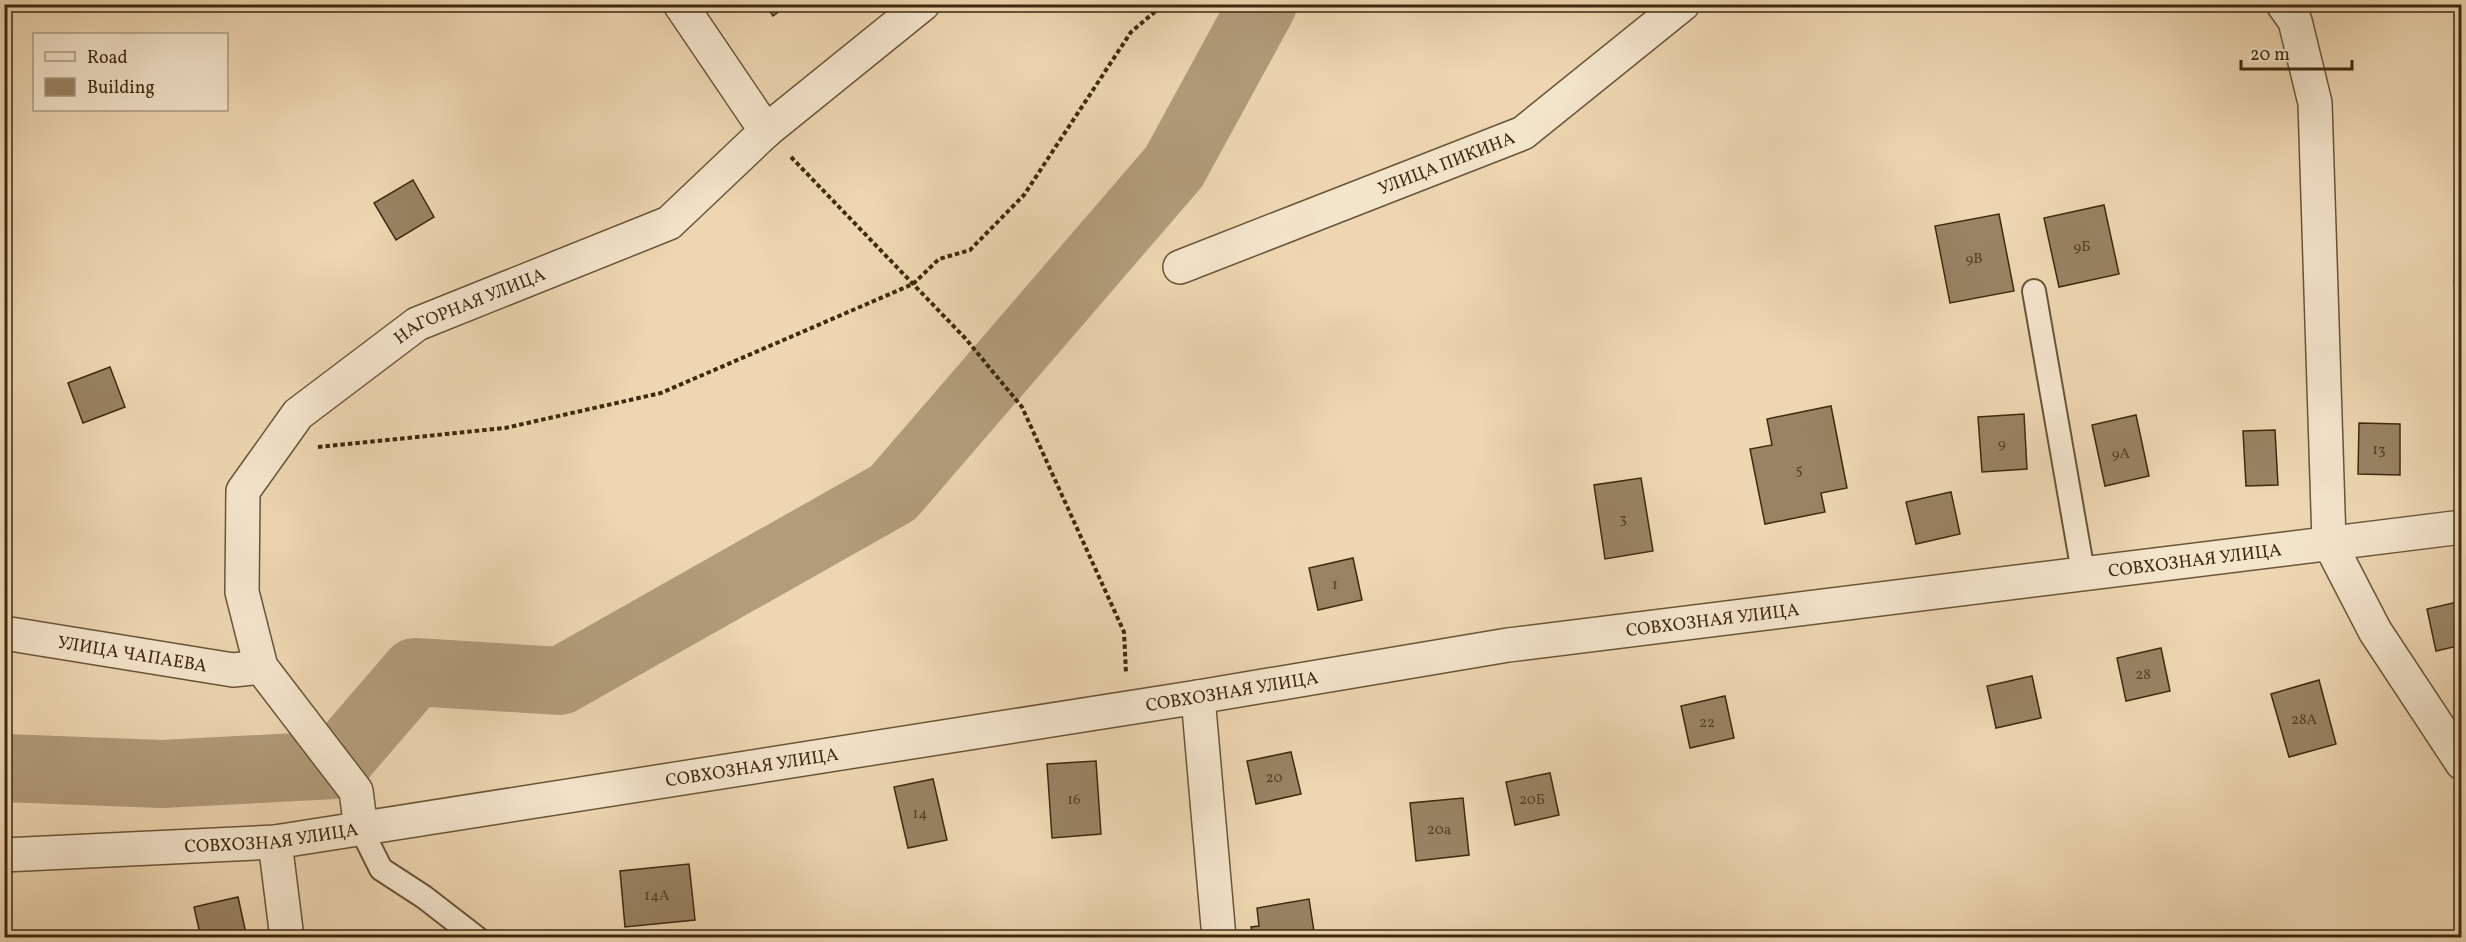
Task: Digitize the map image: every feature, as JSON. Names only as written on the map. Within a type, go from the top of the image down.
[{"type":"street","points":[[680,4],[766,131]]},
{"type":"street","name":"НАГОРНАЯ УЛИЦА","points":[[361,829],[356,791],[261,667],[242,592],[243,491],[298,414],[417,324],[669,223],[766,131],[923,4]]},
{"type":"street","name":"УЛИЦА ПИКИНА","points":[[1180,267],[1523,133],[1683,4]]},
{"type":"street","points":[[2283,4],[2295,21],[2314,103],[2329,542],[2375,631],[2462,763]]},
{"type":"street","name":"СОВХОЗНАЯ УЛИЦА","points":[[4,855],[275,842],[1198,697],[1508,645],[2462,526]]},
{"type":"street","name":"УЛИЦА ЧАПАЕВА","points":[[4,633],[233,670],[261,667]]},
{"type":"street","points":[[1198,697],[1219,938]]},
{"type":"street","points":[[275,842],[287,938]]},
{"type":"lane","points":[[2034,291],[2083,572]]},
{"type":"lane","points":[[361,829],[381,869],[424,897],[477,938]]},
{"type":"path","points":[[309,447],[505,428],[661,393],[913,284],[939,259],[970,250],[1024,195],[1131,32],[1164,4]]},
{"type":"path","points":[[766,131],[965,338],[1022,407],[1124,632],[1128,707]]},
{"type":"building","points":[[765,4],[789,4],[773,16]]},
{"type":"building","points":[[413,180],[434,217],[396,240],[374,203]]},
{"type":"building","points":[[2104,205],[2119,274],[2059,287],[2044,218]]},
{"type":"building","points":[[1999,214],[2014,291],[1950,303],[1935,226]]},
{"type":"building","points":[[2462,279],[2462,351],[2454,280]]},
{"type":"building","points":[[110,367],[125,407],[83,423],[68,383]]},
{"type":"building","points":[[1831,406],[1847,488],[1821,493],[1825,512],[1765,524],[1750,449],[1772,445],[1767,419]]},
{"type":"building","points":[[2024,414],[2027,469],[1982,472],[1978,417]]},
{"type":"building","points":[[2136,415],[2149,476],[2105,486],[2092,425]]},
{"type":"building","points":[[2359,423],[2400,424],[2400,475],[2358,474]]},
{"type":"building","points":[[2275,430],[2278,485],[2246,486],[2243,431]]},
{"type":"building","points":[[1641,478],[1653,551],[1605,559],[1594,485]]},
{"type":"building","points":[[1951,492],[1960,534],[1916,544],[1906,502]]},
{"type":"building","points":[[1353,558],[1362,600],[1318,610],[1309,568]]},
{"type":"building","points":[[2462,601],[2462,645],[2436,651],[2427,609]]},
{"type":"building","points":[[2161,648],[2170,691],[2126,701],[2117,658]]},
{"type":"building","points":[[2032,676],[2041,718],[1996,728],[1987,686]]},
{"type":"building","points":[[2319,680],[2336,744],[2289,757],[2271,694]]},
{"type":"building","points":[[1725,696],[1734,738],[1690,748],[1681,706]]},
{"type":"building","points":[[1291,752],[1301,794],[1256,804],[1247,761]]},
{"type":"building","points":[[1096,761],[1101,834],[1052,838],[1047,764]]},
{"type":"building","points":[[1550,773],[1559,815],[1515,825],[1506,782]]},
{"type":"building","points":[[933,779],[947,840],[908,848],[894,787]]},
{"type":"building","points":[[1463,798],[1469,855],[1416,861],[1410,803]]},
{"type":"building","points":[[689,864],[695,920],[625,927],[620,871]]},
{"type":"building","points":[[238,897],[247,938],[201,938],[194,907]]},
{"type":"building","points":[[1309,899],[1315,938],[1253,938],[1251,927],[1259,926],[1257,908]]},
{"type":"waterway","points":[[4,768],[162,774],[335,765],[415,672],[560,681],[893,493],[1174,167],[1263,4]]}]
